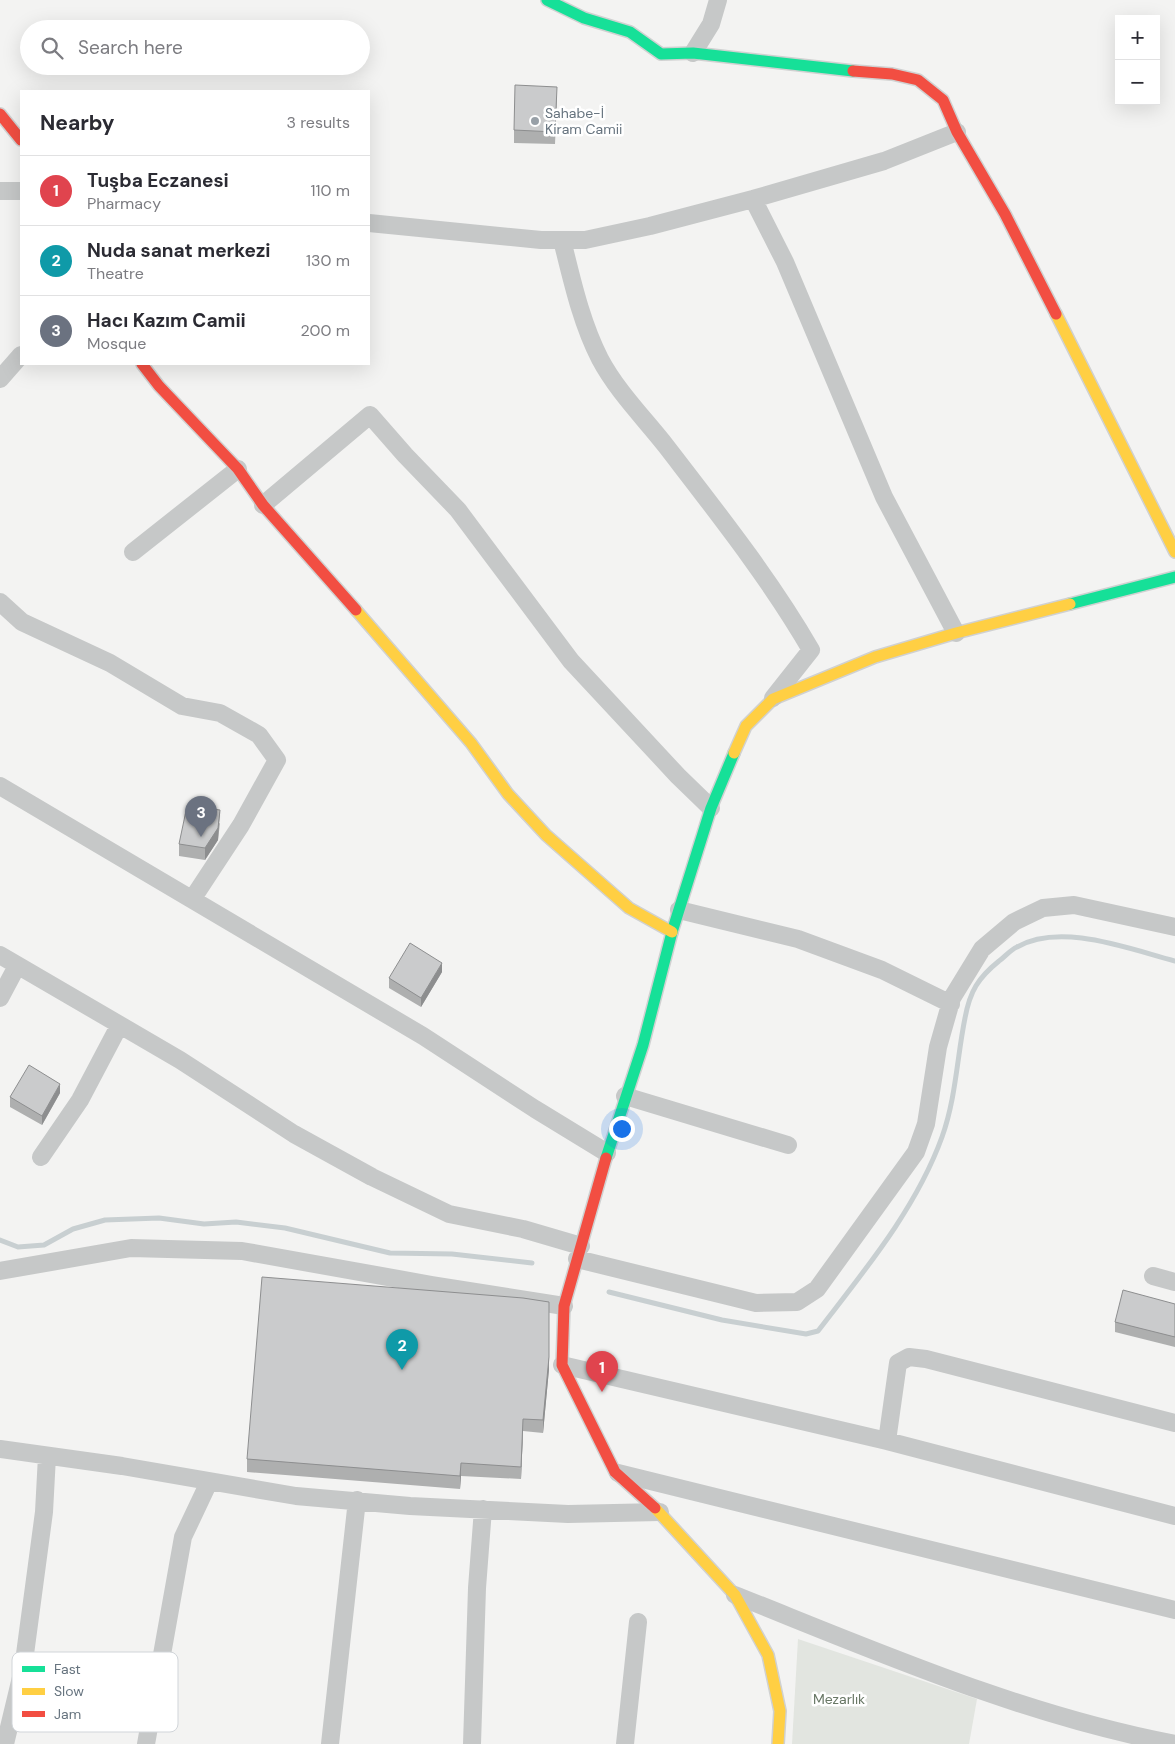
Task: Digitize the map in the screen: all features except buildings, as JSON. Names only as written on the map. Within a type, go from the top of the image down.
[{"type":"street","points":[[547,0],[584,18],[630,32],[661,54],[693,53],[795,66],[892,74],[918,80],[943,100],[958,132],[1005,214],[1119,436],[1175,552]]},
{"type":"street","points":[[693,53],[711,24],[718,0]]},
{"type":"street","points":[[0,114],[20,139]]},
{"type":"street","points":[[370,223],[541,240],[585,240],[753,199],[884,162],[958,132]]},
{"type":"street","points":[[0,191],[20,192]]},
{"type":"street","points":[[753,199],[785,262],[884,497],[956,633]]},
{"type":"street","points":[[562,240],[574,287],[600,359],[615,382],[666,446],[787,608],[810,650],[773,699],[746,726],[711,808],[672,932],[643,1045],[607,1153],[564,1306],[562,1365],[615,1472],[660,1512],[735,1595],[768,1656],[780,1711],[778,1744]]},
{"type":"street","points":[[0,379],[20,355]]},
{"type":"street","points":[[143,365],[159,386],[238,469],[264,505],[407,668],[471,743],[508,794],[546,835],[629,908],[672,932]]},
{"type":"street","points":[[264,505],[370,415],[405,455],[458,510],[571,661],[678,776],[711,808]]},
{"type":"street","points":[[133,552],[238,469]]},
{"type":"street","points":[[773,699],[875,657],[956,633],[1175,577]]},
{"type":"street","points":[[0,602],[22,622],[110,663],[182,706],[220,713],[259,735],[277,760],[241,824],[193,898]]},
{"type":"street","points":[[0,786],[193,898],[423,1036],[535,1110],[607,1153]]},
{"type":"street","points":[[0,955],[180,1060],[294,1134],[372,1177],[449,1214],[523,1229],[579,1252],[756,1303],[797,1302],[817,1289],[916,1152],[926,1124],[938,1047],[951,1004],[982,949],[1014,922],[1043,908],[1074,905],[1175,927]]},
{"type":"street","points":[[679,910],[798,939],[882,970],[951,1004]]},
{"type":"street","points":[[0,998],[17,966]]},
{"type":"street","points":[[41,1157],[80,1100],[119,1026]]},
{"type":"street","points":[[626,1096],[788,1145]]},
{"type":"street","points":[[0,1271],[131,1248],[242,1251],[564,1306]]},
{"type":"street","points":[[1153,1276],[1175,1282]]},
{"type":"street","points":[[887,1441],[898,1363],[909,1357],[926,1359],[1175,1423]]},
{"type":"street","points":[[562,1365],[887,1441],[1175,1516]]},
{"type":"street","points":[[0,1449],[296,1496],[410,1506],[568,1514],[660,1512]]},
{"type":"street","points":[[25,1652],[44,1512],[47,1456]]},
{"type":"street","points":[[615,1472],[1175,1610]]},
{"type":"street","points":[[162,1652],[183,1537],[208,1482]]},
{"type":"street","points":[[330,1744],[357,1500]]},
{"type":"street","points":[[472,1744],[476,1598],[483,1509]]},
{"type":"street","points":[[735,1595],[867,1648],[1030,1708],[1134,1740],[1175,1744]]},
{"type":"street","points":[[626,1744],[638,1622]]},
{"type":"street","points":[[5,1744],[12,1715]]},
{"type":"green space","name":"Mezarlık","points":[[798,1639],[977,1699],[969,1744],[792,1744]]},
{"type":"waterway","points":[[609,1292],[722,1320],[806,1334],[818,1331],[888,1238],[931,1164],[947,1122],[969,1000],[980,979],[1014,948],[1035,940],[1054,937],[1095,940],[1175,961]]},
{"type":"waterway","points":[[0,1240],[18,1247],[44,1245],[73,1229],[105,1220],[159,1218],[204,1224],[236,1222],[285,1228],[390,1253],[452,1254],[532,1263]]},
{"type":"traffic: fast","points":[[547,0],[584,18],[630,32],[661,54],[693,53],[853,71]]},
{"type":"traffic: fast","points":[[1070,604],[1175,577]]},
{"type":"traffic: fast","points":[[606,1158],[643,1045],[672,932],[711,808],[734,753]]},
{"type":"traffic: slow","points":[[1056,314],[1175,552]]},
{"type":"traffic: slow","points":[[734,753],[746,726],[773,699],[875,657],[956,633],[1070,604]]},
{"type":"traffic: slow","points":[[356,610],[471,743],[508,794],[546,835],[629,908],[672,932]]},
{"type":"traffic: slow","points":[[655,1508],[735,1595],[768,1655],[780,1711],[778,1744]]},
{"type":"traffic: jam","points":[[853,71],[892,74],[918,80],[943,100],[957,132],[1005,214],[1056,314]]},
{"type":"traffic: jam","points":[[0,114],[20,139]]},
{"type":"traffic: jam","points":[[143,365],[159,386],[238,469],[263,505],[356,610]]},
{"type":"traffic: jam","points":[[606,1158],[564,1306],[562,1365],[615,1472],[655,1508]]},
{"type":"place","name":"Sahabe-İ Kiram Camii","points":[[535,121]]},
{"type":"place","name":"Hacı Kazım Camii","points":[[201,837]]},
{"type":"place","name":"Nuda sanat merkezi","points":[[402,1370]]},
{"type":"place","name":"Tuşba Eczanesi","points":[[602,1392]]}]
